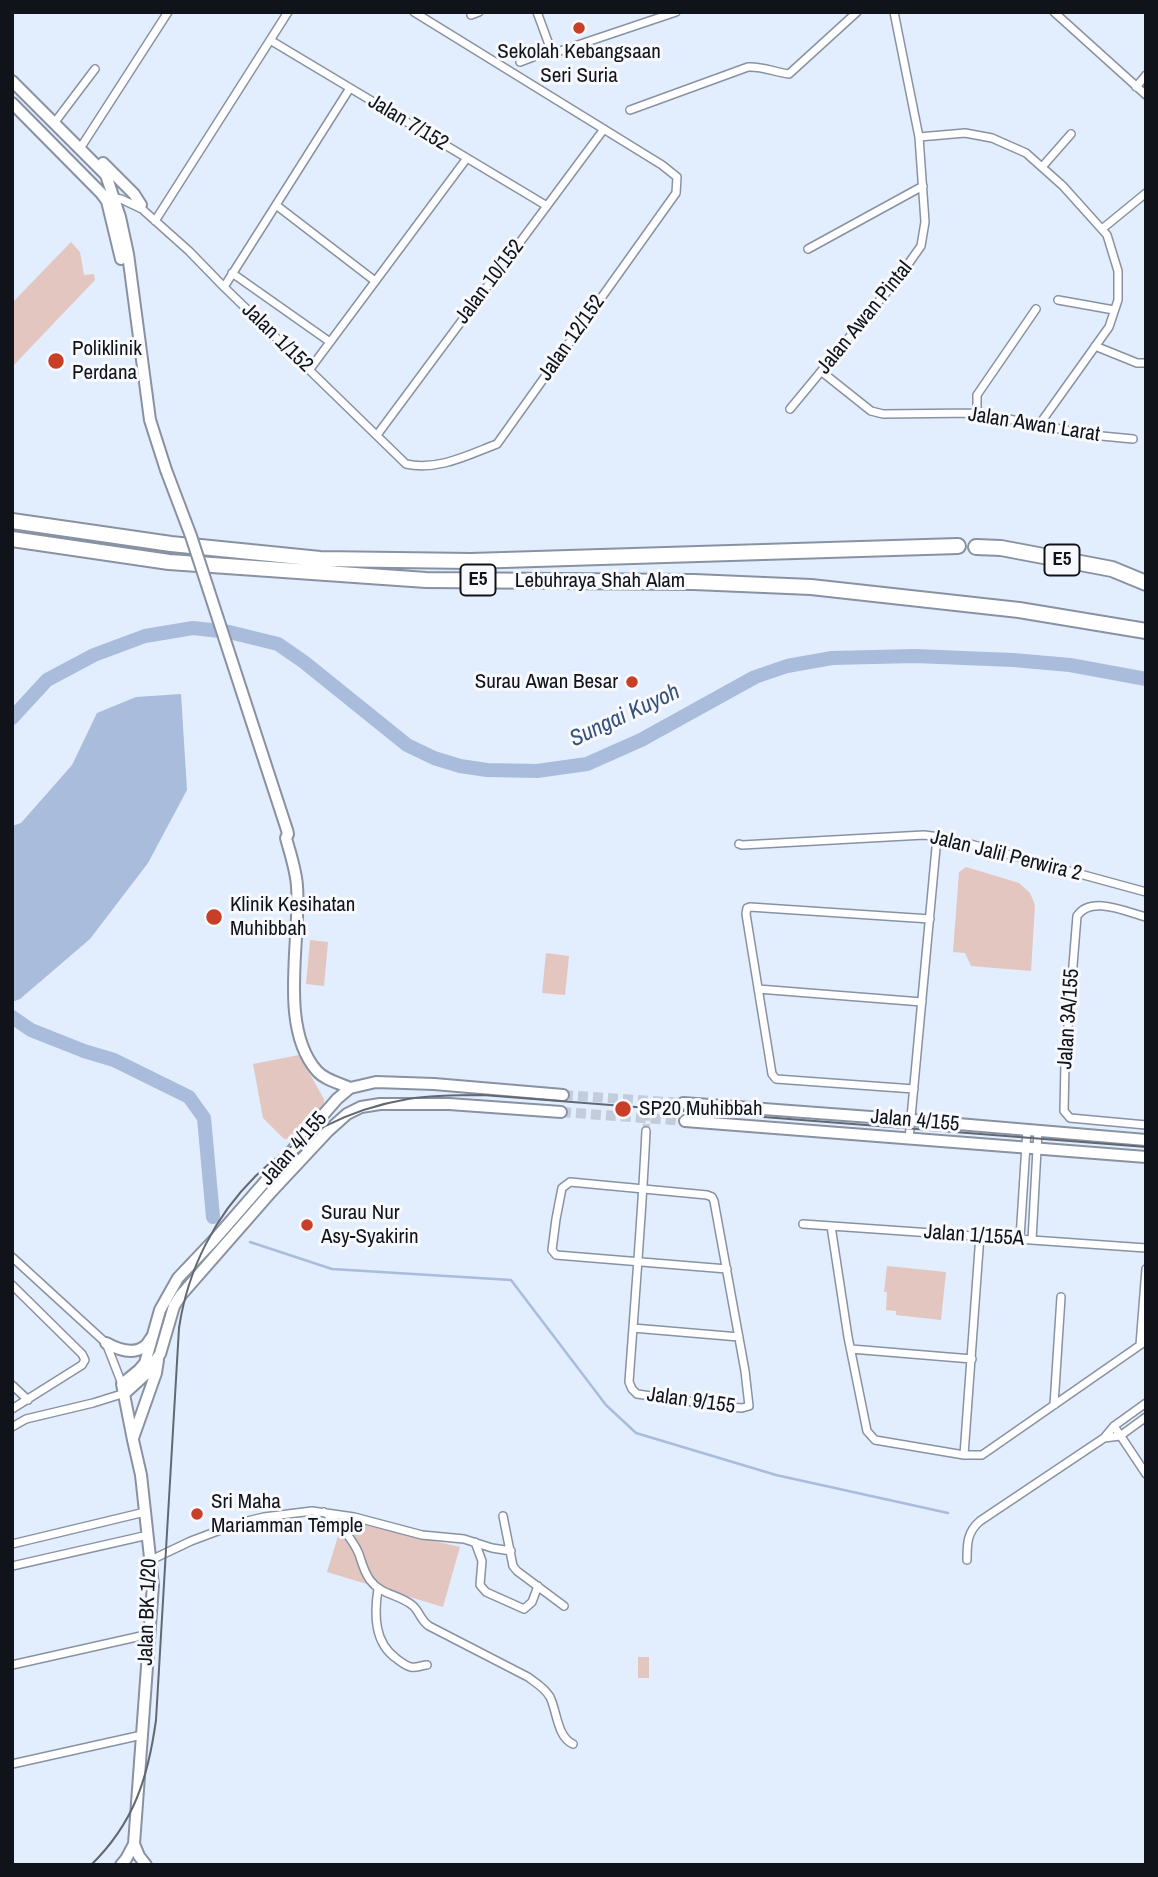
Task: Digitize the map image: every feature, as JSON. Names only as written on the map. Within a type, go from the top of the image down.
[{"type":"highway","name":"Lebuhraya Shah Alam","points":[[12,522],[171,544],[320,559],[471,561],[958,546]]},
{"type":"highway","name":"Lebuhraya Shah Alam","points":[[12,539],[169,562],[426,580],[694,582],[811,587],[1019,610],[1146,631]]},
{"type":"highway","name":"E5","points":[[976,547],[1000,548],[1112,569],[1146,583]]},
{"type":"street","points":[[80,147],[168,12]]},
{"type":"street","points":[[155,221],[288,12]]},
{"type":"street","points":[[415,12],[604,129]]},
{"type":"street","points":[[537,12],[554,51]]},
{"type":"street","points":[[520,62],[676,12]]},
{"type":"street","points":[[630,110],[748,67],[760,66],[773,72],[789,74],[858,12]]},
{"type":"street","name":"Jalan Awan Pintal","points":[[790,409],[899,277],[920,246],[925,222],[919,136],[894,12]]},
{"type":"street","points":[[1054,12],[1146,95]]},
{"type":"street","name":"Jalan 7/152","points":[[270,40],[547,206]]},
{"type":"street","points":[[55,122],[95,69]]},
{"type":"street","points":[[1136,87],[1146,75]]},
{"type":"street","points":[[12,81],[106,175],[137,344],[144,420],[285,834],[297,885],[295,1018],[307,1057],[318,1072],[351,1088],[376,1082],[563,1095]]},
{"type":"street","points":[[223,287],[350,88]]},
{"type":"street","points":[[12,103],[109,195]]},
{"type":"street","name":"Jalan 12/152","points":[[417,466],[454,460],[497,444],[676,193],[677,177],[604,129]]},
{"type":"street","name":"Jalan 10/152","points":[[377,435],[604,129]]},
{"type":"street","points":[[919,136],[965,133],[992,138],[1026,153],[1063,186],[1107,235],[1118,271],[1118,300],[1109,327],[1038,425]]},
{"type":"street","points":[[1042,167],[1072,134]]},
{"type":"street","points":[[80,147],[120,179],[134,194],[141,207]]},
{"type":"street","points":[[310,369],[467,158]]},
{"type":"street","points":[[808,249],[923,186]]},
{"type":"street","name":"Jalan 1/152","points":[[109,195],[117,187],[127,192],[406,464],[417,466]]},
{"type":"street","points":[[1102,229],[1146,193]]},
{"type":"street","points":[[276,205],[375,281]]},
{"type":"street","points":[[232,273],[330,342]]},
{"type":"street","points":[[1058,300],[1114,310]]},
{"type":"street","points":[[977,414],[977,396],[1036,309]]},
{"type":"street","points":[[1095,346],[1137,363],[1146,363]]},
{"type":"street","name":"Jalan Awan Larat","points":[[822,372],[872,411],[883,414],[977,414],[1091,435],[1133,439]]},
{"type":"street","name":"Jalan Jalil Perwira 2","points":[[739,844],[924,835],[1146,892]]},
{"type":"street","points":[[909,1139],[937,837]]},
{"type":"street","name":"Jalan 3A/155","points":[[1146,917],[1099,905],[1089,906],[1077,916],[1065,1064],[1064,1111],[1070,1118],[1146,1125]]},
{"type":"street","points":[[914,1089],[776,1079],[772,1074],[746,914],[750,906],[930,919]]},
{"type":"street","points":[[758,989],[922,1002]]},
{"type":"street","name":"Jalan 4/155","points":[[124,1388],[145,1363],[160,1310],[178,1278],[337,1099],[351,1088]]},
{"type":"street","name":"Jalan 4/155","points":[[683,1102],[1146,1140]]},
{"type":"street","name":"Jalan 4/155","points":[[124,1388],[147,1373],[160,1354],[174,1306],[181,1295],[272,1191],[328,1130],[347,1114],[361,1107],[380,1104],[449,1104],[561,1112]]},
{"type":"street","name":"Jalan 4/155","points":[[685,1121],[1146,1157]]},
{"type":"street","name":"Jalan 9/155","points":[[642,1189],[712,1197],[716,1206],[739,1337],[750,1404],[747,1408],[638,1394],[629,1382],[638,1262],[642,1189],[646,1131]]},
{"type":"street","points":[[1032,1240],[1033,1131]]},
{"type":"street","points":[[1020,1238],[1032,1149]]},
{"type":"street","points":[[642,1189],[570,1182],[565,1185],[560,1193],[553,1254],[727,1269]]},
{"type":"street","name":"Jalan 1/155A","points":[[803,1224],[1146,1248]]},
{"type":"street","points":[[831,1226],[867,1431],[875,1440],[882,1442],[964,1455],[976,1456],[988,1452],[1143,1343],[1146,1269]]},
{"type":"street","points":[[964,1455],[979,1235]]},
{"type":"street","points":[[12,1257],[106,1343],[121,1350],[135,1350],[145,1346],[153,1334]]},
{"type":"street","points":[[12,1285],[85,1360],[82,1365],[12,1409]]},
{"type":"street","points":[[1054,1405],[1060,1297]]},
{"type":"street","points":[[633,1328],[739,1337]]},
{"type":"street","points":[[12,1427],[26,1419],[93,1403],[124,1388],[106,1343]]},
{"type":"street","points":[[851,1349],[972,1359]]},
{"type":"street","points":[[133,1440],[160,1354]]},
{"type":"street","points":[[12,1385],[28,1400]]},
{"type":"street","name":"Jalan BK 1/20","points":[[121,1865],[134,1843],[153,1585],[141,1475],[124,1388]]},
{"type":"street","points":[[967,1560],[967,1540],[974,1527],[1104,1438],[1114,1426],[1146,1403]]},
{"type":"street","points":[[1104,1438],[1121,1436],[1146,1418]]},
{"type":"street","points":[[1114,1426],[1146,1474]]},
{"type":"street","points":[[151,1560],[191,1541],[253,1519],[312,1511],[355,1517],[432,1537],[464,1539],[511,1551]]},
{"type":"street","points":[[323,1511],[352,1542],[370,1580],[378,1589],[413,1605],[429,1626],[528,1677],[543,1688],[549,1696],[565,1739],[573,1744]]},
{"type":"street","points":[[12,1544],[145,1512]]},
{"type":"street","points":[[503,1516],[513,1566],[564,1606]]},
{"type":"street","points":[[12,1566],[148,1535]]},
{"type":"street","points":[[475,1542],[482,1560],[481,1585],[486,1592],[524,1609],[532,1602],[538,1586]]},
{"type":"street","points":[[378,1589],[375,1621],[383,1646],[409,1667],[427,1665]]},
{"type":"street","points":[[12,1665],[150,1634]]},
{"type":"street","points":[[12,1765],[142,1735]]},
{"type":"street","points":[[134,1843],[146,1865]]},
{"type":"shaded area","points":[[71,242],[80,252],[84,275],[94,274],[95,280],[12,367],[12,303]]},
{"type":"shaded area","points":[[966,867],[1019,883],[1030,893],[1035,905],[1031,971],[971,966],[965,953],[953,952],[959,872]]},
{"type":"shaded area","points":[[310,940],[328,942],[324,986],[306,984]]},
{"type":"shaded area","points":[[546,953],[569,956],[565,995],[542,993]]},
{"type":"shaded area","points":[[299,1055],[324,1099],[324,1106],[295,1138],[284,1139],[263,1118],[253,1064]]},
{"type":"shaded area","points":[[887,1266],[946,1272],[941,1320],[896,1315],[896,1311],[886,1310],[887,1292],[884,1292]]},
{"type":"shaded area","points":[[343,1520],[460,1547],[443,1607],[327,1572]]},
{"type":"shaded area","points":[[638,1657],[649,1657],[649,1678],[638,1678]]},
{"type":"water","points":[[181,694],[187,790],[148,863],[90,939],[20,999],[12,1002],[12,826],[21,823],[72,765],[97,713],[136,697]]},
{"type":"waterway","name":"Sungai Kuyoh","points":[[12,718],[47,680],[94,655],[145,636],[193,628],[229,632],[278,644],[407,745],[434,758],[487,770],[537,771],[587,764],[641,740],[755,677],[787,666],[832,658],[915,656],[1013,660],[1070,665],[1146,679]]},
{"type":"waterway","points":[[12,1017],[31,1030],[114,1060],[189,1097],[204,1118],[213,1217]]},
{"type":"waterway","points":[[250,1242],[332,1269],[511,1280],[606,1405],[636,1433],[776,1475],[948,1513]]},
{"type":"tunnel","points":[[563,1095],[683,1103]]},
{"type":"tunnel","points":[[561,1112],[685,1121]]},
{"type":"tunnel","points":[[646,1131],[647,1118]]},
{"type":"tram line","points":[[91,1865],[106,1849],[128,1816],[137,1798],[153,1741],[179,1328],[189,1285],[206,1244],[228,1208],[256,1176],[288,1149],[325,1126],[365,1110],[408,1099],[446,1095],[483,1095],[1146,1147]]},
{"type":"place","name":"Sekolah Kebangsaan Seri Suria","points":[[579,28]]},
{"type":"place","name":"Poliklinik Perdana","points":[[56,361]]},
{"type":"place","name":"Surau Awan Besar","points":[[632,682]]},
{"type":"place","name":"Klinik Kesihatan Muhibbah","points":[[214,917]]},
{"type":"place","name":"SP20 Muhibbah","points":[[623,1109]]},
{"type":"place","name":"Surau Nur Asy-Syakirin","points":[[307,1225]]},
{"type":"place","name":"Sri Maha Mariamman Temple","points":[[197,1514]]}]
